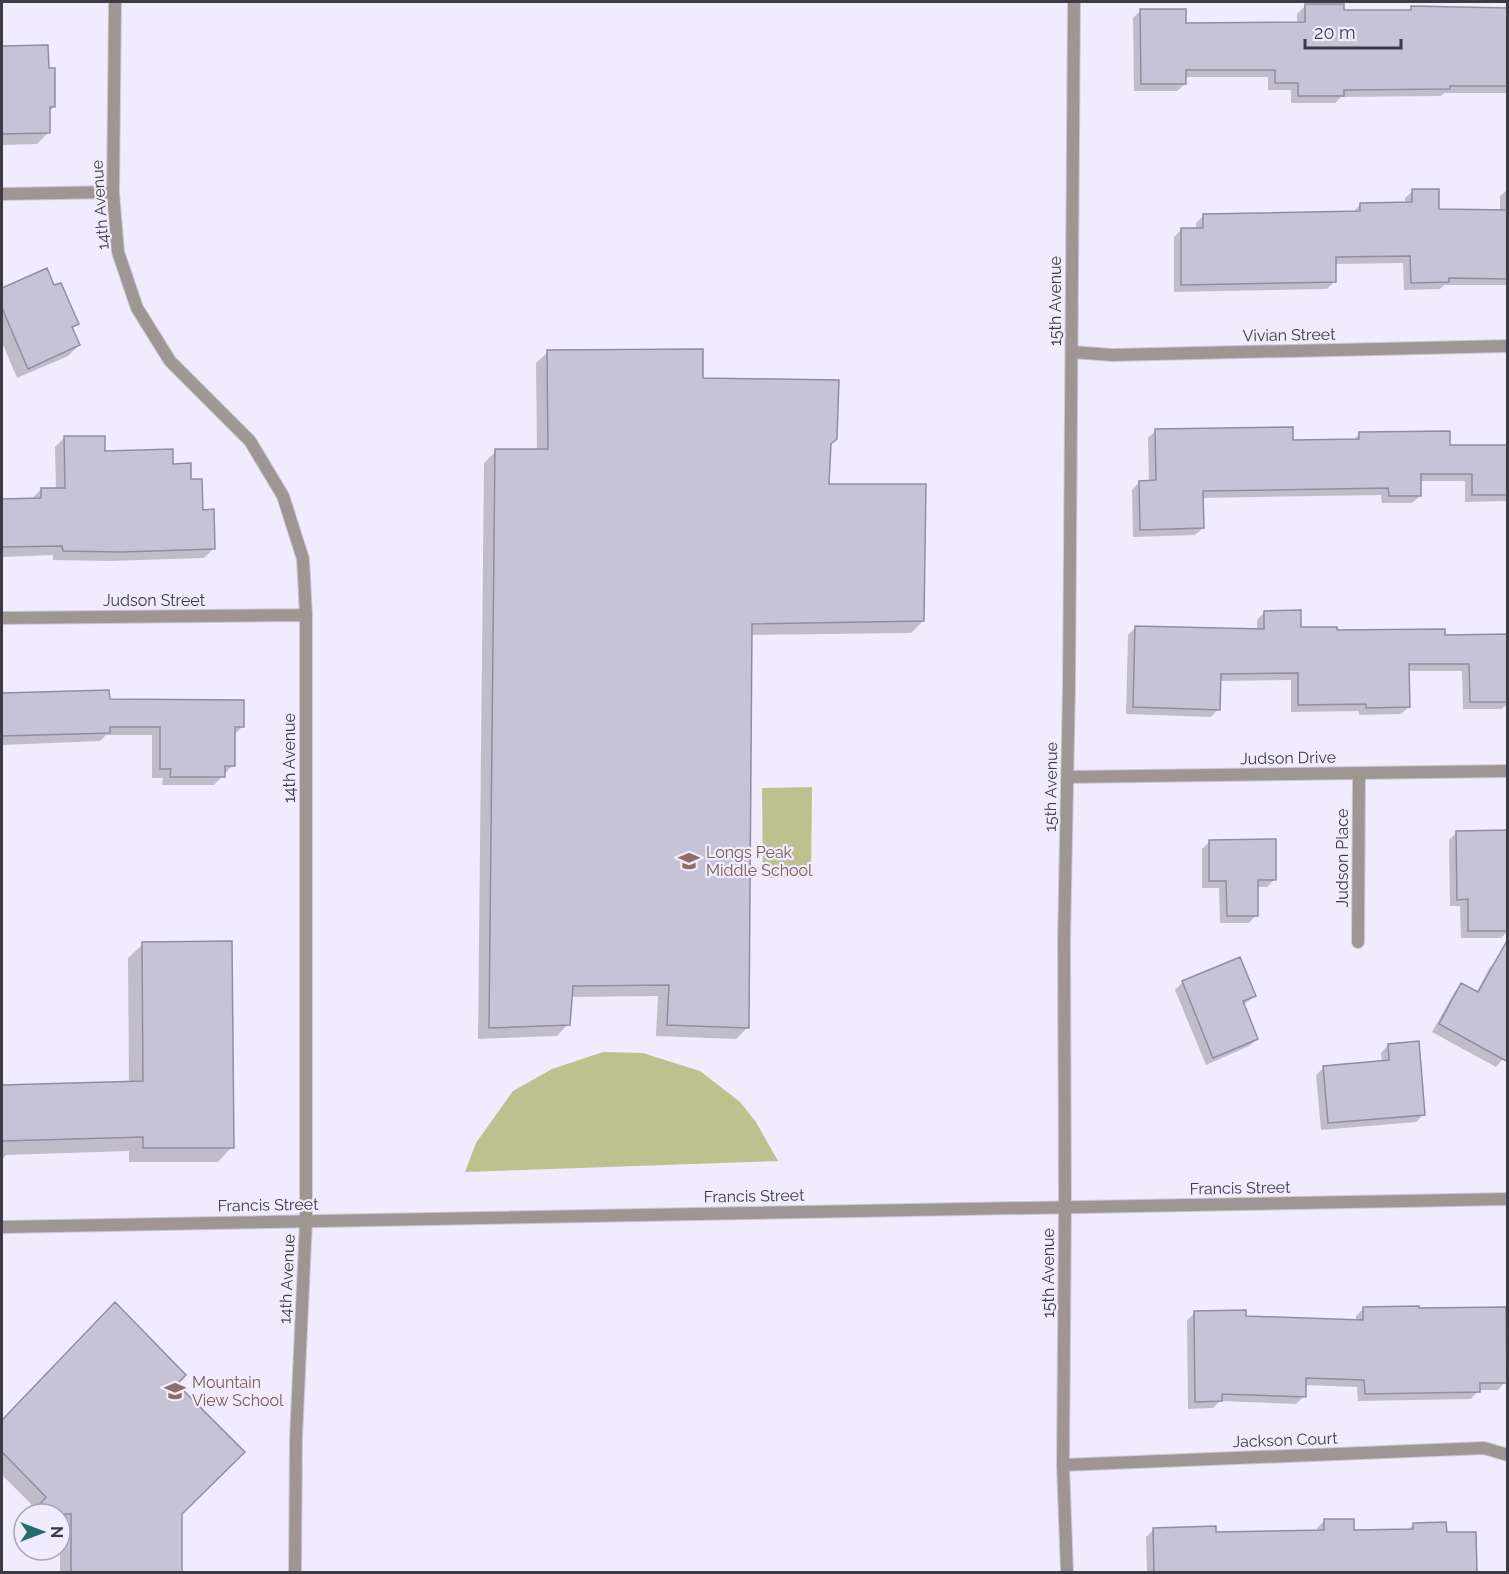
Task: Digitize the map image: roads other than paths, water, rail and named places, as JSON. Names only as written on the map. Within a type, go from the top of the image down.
[{"type":"street","name":"14th Avenue","points":[[115,2],[113,192],[118,252],[138,309],[170,361],[250,441],[283,496],[303,559],[306,615],[306,1221],[296,1437],[295,1572]]},
{"type":"street","name":"15th Avenue","points":[[1067,1572],[1063,1465],[1064,940],[1068,777],[1074,2]]},
{"type":"street","points":[[2,194],[113,192]]},
{"type":"street","name":"Vivian Street","points":[[1072,352],[1112,355],[1508,346]]},
{"type":"street","name":"Judson Street","points":[[2,618],[306,615]]},
{"type":"street","name":"Judson Drive","points":[[1068,777],[1508,771]]},
{"type":"street","name":"Judson Place","points":[[1358,942],[1359,774]]},
{"type":"street","name":"Francis Street","points":[[2,1227],[1508,1199]]},
{"type":"street","name":"Jackson Court","points":[[1063,1465],[1484,1448],[1508,1455]]},
{"type":"place","name":"Longs Peak Middle School","points":[[689,861]]},
{"type":"place","name":"Mountain View School","points":[[175,1391]]}]
